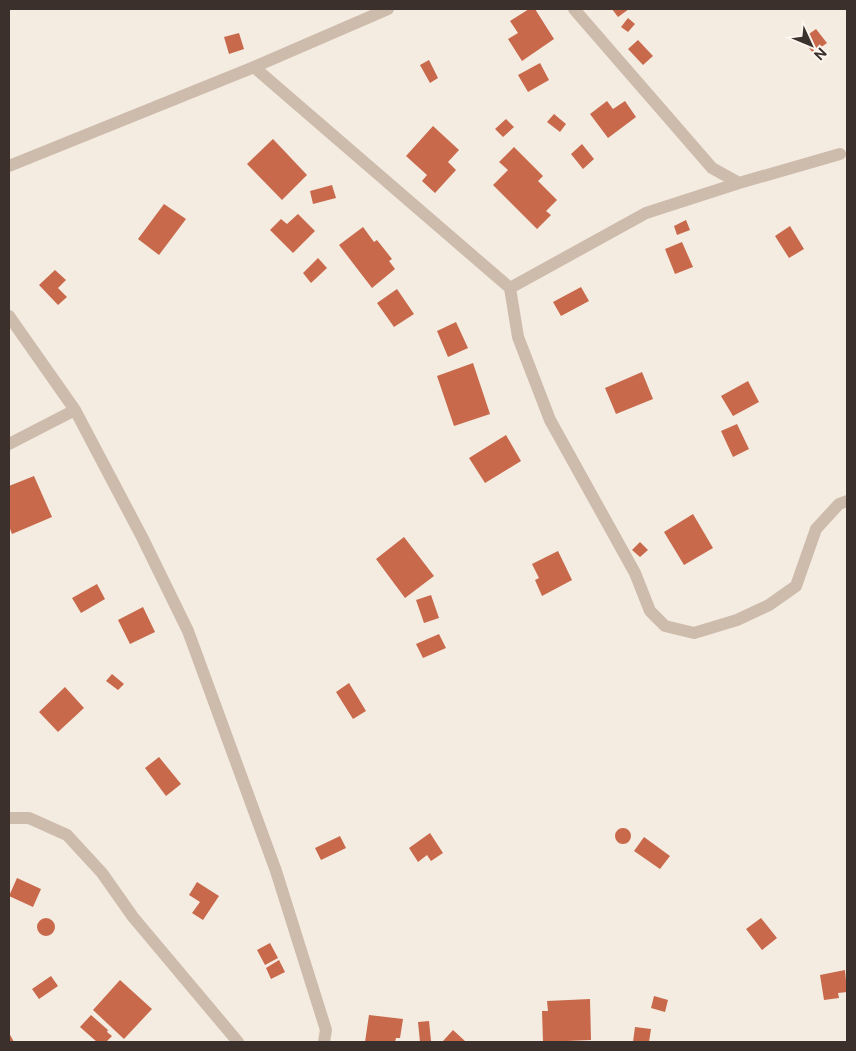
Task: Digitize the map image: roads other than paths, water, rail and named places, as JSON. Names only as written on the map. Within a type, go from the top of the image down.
[{"type":"street","points":[[9,166],[254,67],[388,9]]},
{"type":"street","points":[[574,9],[712,168],[738,183]]},
{"type":"street","points":[[254,67],[510,288],[518,337],[550,420],[635,573],[650,612],[665,626],[694,632],[737,620],[769,605],[796,586],[816,529],[839,504],[847,501]]},
{"type":"street","points":[[510,288],[646,213],[738,183],[840,154]]},
{"type":"street","points":[[9,316],[75,410],[133,520],[188,631],[276,871],[326,1030],[324,1042]]},
{"type":"street","points":[[9,444],[75,410]]},
{"type":"street","points":[[9,818],[29,818],[67,834],[102,873],[134,917],[238,1042]]}]
